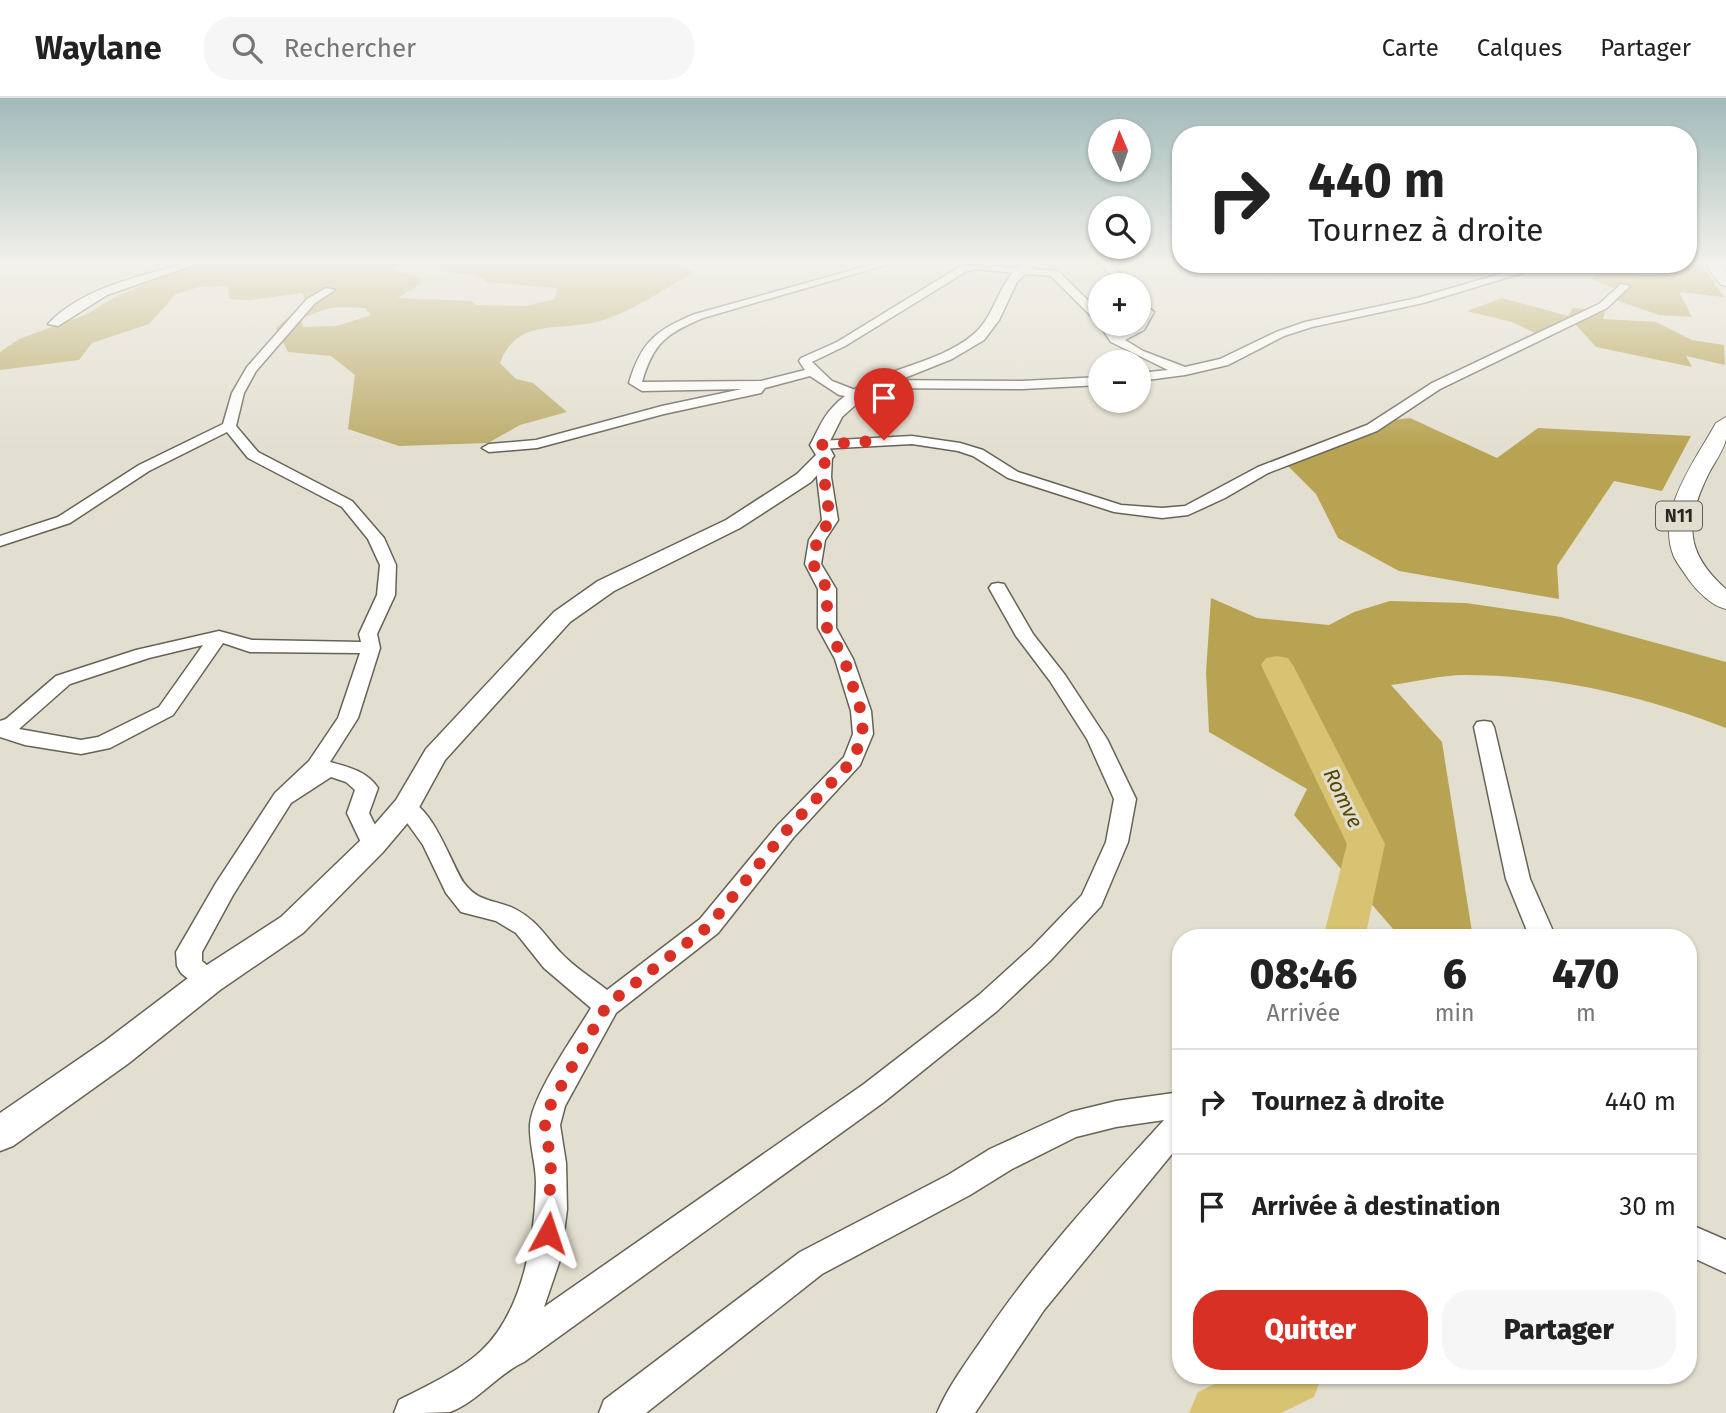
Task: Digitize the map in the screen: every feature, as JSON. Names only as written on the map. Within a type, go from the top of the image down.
[{"type":"highway","name":"N11","points":[[1726,423],[1679,514],[1680,546],[1702,583],[1726,602]]},
{"type":"main road","points":[[0,1134],[117,1052],[208,981],[292,925],[373,845],[406,806],[435,755],[562,617],[606,586],[733,524],[804,478],[822,450],[839,409],[867,390],[980,336],[987,325]]},
{"type":"street","points":[[0,541],[64,520],[144,468],[229,426],[238,393],[251,370],[290,325]]},
{"type":"street","points":[[675,325],[651,342],[642,357],[635,383],[642,387],[761,385],[811,372]]},
{"type":"street","points":[[871,325],[805,361],[811,372],[848,396],[867,390],[1088,382]]},
{"type":"street","points":[[1151,375],[1224,362],[1280,334],[1305,325]]},
{"type":"street","points":[[493,1364],[519,1332],[545,1257],[551,1209],[551,1163],[545,1125],[551,1104],[607,1005],[709,926],[785,832],[853,760],[863,734],[861,711],[844,659],[827,628],[827,589],[813,564],[817,540],[830,520],[822,450],[898,440],[960,447],[978,453],[1013,475],[1119,509],[1162,513],[1188,510],[1263,470],[1372,428],[1436,386],[1563,325]]},
{"type":"street","points":[[1112,336],[1130,350],[1185,371]]},
{"type":"street","points":[[1115,340],[1123,336]]},
{"type":"street","points":[[489,448],[537,444],[651,413],[756,390],[761,385]]},
{"type":"street","points":[[208,981],[190,966],[189,952],[224,889],[283,798],[317,766],[348,719],[371,648],[368,634],[386,595],[388,565],[376,538],[347,504],[253,455],[229,426]]},
{"type":"street","points":[[418,1411],[493,1364],[874,1093],[988,1003],[1041,954],[1092,900],[1117,842],[1125,799],[1097,739],[1058,679],[1025,636],[998,588]]},
{"type":"street","points":[[0,729],[13,724],[63,680],[132,658],[219,636],[250,646],[371,648]]},
{"type":"street","points":[[0,729],[25,738],[81,747],[103,743],[166,711],[219,636]]},
{"type":"street","points":[[1484,727],[1518,879],[1539,929]]},
{"type":"street","points":[[283,798],[328,769],[354,777],[367,788],[358,813],[373,845]]},
{"type":"street","points":[[406,806],[433,842],[454,887],[470,905],[503,914],[525,926],[553,961],[607,1005]]},
{"type":"street","points":[[617,1413],[811,1263],[959,1185],[1001,1159],[1071,1125],[1116,1114],[1172,1106]]},
{"type":"street","points":[[955,1413],[981,1367],[1071,1248],[1172,1132]]},
{"type":"street","points":[[1697,1244],[1726,1257]]},
{"type":"shaded area","points":[[56,325],[145,325],[92,343],[79,360],[0,370],[0,352],[19,339]]},
{"type":"shaded area","points":[[279,325],[573,325],[544,328],[518,338],[508,348],[500,363],[516,379],[533,383],[567,412],[520,425],[488,443],[399,446],[348,429],[355,375],[331,356],[288,352],[276,328]]},
{"type":"shaded area","points":[[1519,325],[1553,325],[1537,334]]},
{"type":"shaded area","points":[[1576,325],[1663,325],[1692,340],[1724,345],[1725,365],[1686,356],[1692,367],[1596,347]]},
{"type":"shaded area","points":[[1410,418],[1497,458],[1538,428],[1691,436],[1662,491],[1614,481],[1557,566],[1559,599],[1399,571],[1338,538],[1316,494],[1280,458],[1383,421]]},
{"type":"shaded area","points":[[1211,598],[1257,618],[1329,625],[1354,612],[1390,601],[1466,603],[1561,617],[1726,662],[1726,728],[1631,697],[1565,683],[1456,675],[1391,685],[1442,742],[1472,929],[1393,929],[1294,815],[1307,789],[1209,732],[1206,672]]},
{"type":"waterway","name":"Romve","points":[[1277,665],[1366,844],[1346,929]]},
{"type":"waterway","name":"Romve","points":[[1219,1413],[1277,1384]]},
{"type":"route","points":[[548,1233],[551,1163],[545,1125],[551,1104],[607,1005],[709,926],[785,832],[853,760],[863,734],[861,711],[844,659],[827,628],[827,589],[813,564],[817,540],[830,520],[824,477],[825,456],[820,445],[884,440]]}]
